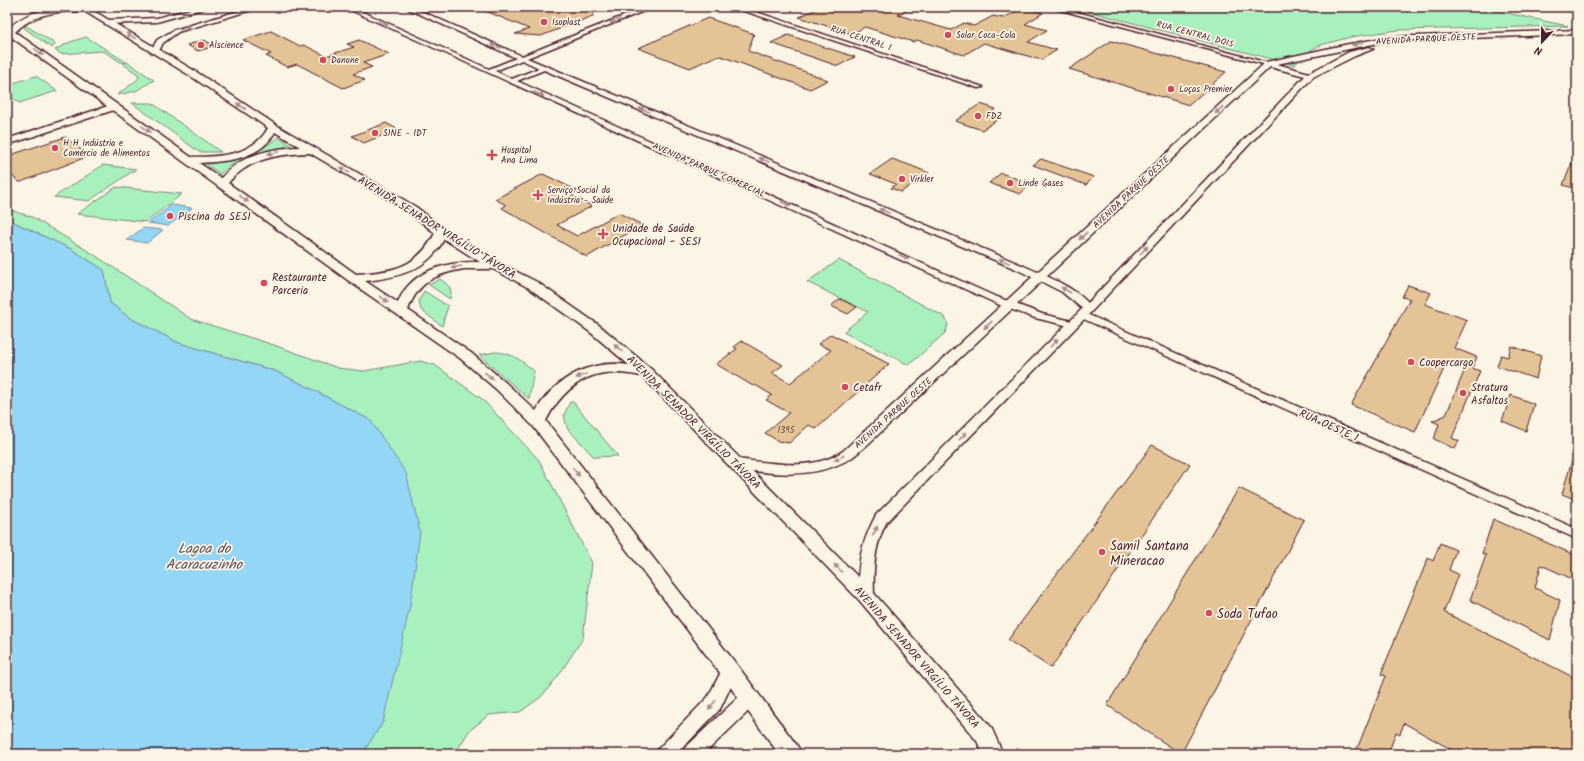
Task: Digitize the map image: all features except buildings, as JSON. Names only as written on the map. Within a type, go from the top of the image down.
[{"type":"main road","name":"AVENIDA SENADOR VIRGÍLIO TÁVORA","points":[[83,8],[192,73],[311,150],[412,209],[441,232],[495,266],[533,285],[594,329],[646,372],[866,596],[984,734]]},
{"type":"main road","points":[[83,8],[63,9],[34,15],[17,23],[8,30],[353,278],[466,356],[501,386],[538,422],[730,671],[791,754]]},
{"type":"main road","points":[[190,160],[222,158],[244,153],[267,140],[274,127]]},
{"type":"main road","points":[[222,184],[232,170],[255,158],[281,151],[311,150]]},
{"type":"main road","points":[[353,278],[388,275],[414,265],[430,253],[436,246],[441,232]]},
{"type":"main road","points":[[401,311],[407,294],[417,283],[429,275],[460,265],[495,266]]},
{"type":"main road","points":[[538,422],[544,408],[555,393],[566,383],[582,374],[603,369],[618,368],[646,372]]},
{"type":"main road","points":[[984,734],[993,754]]},
{"type":"street","points":[[108,22],[157,20],[206,7]]},
{"type":"street","points":[[155,51],[160,42],[176,32],[259,7]]},
{"type":"street","name":"AVENIDA PARQUE COMERCIAL","points":[[347,7],[942,274],[1009,306],[1043,318],[1073,324]]},
{"type":"street","points":[[407,7],[544,68],[1040,277],[1073,295],[1085,312]]},
{"type":"street","points":[[489,71],[651,7]]},
{"type":"street","name":"RUA CENTRAL 1","points":[[735,7],[980,87]]},
{"type":"street","name":"RUA CENTRAL DOIS","points":[[1052,7],[1310,75]]},
{"type":"street","name":"AVENIDA PARQUE OESTE","points":[[737,464],[778,469],[800,469],[819,466],[840,459],[861,443],[1269,64],[1344,47],[1388,39],[1577,32]]},
{"type":"street","name":"AVENIDA PARQUE OESTE","points":[[866,596],[866,552],[881,519],[1085,312],[1310,75],[1352,54],[1385,46],[1414,43],[1577,37]]},
{"type":"street","points":[[512,82],[544,68]]},
{"type":"street","points":[[7,142],[114,107]]},
{"type":"street","name":"RUA OESTE 1","points":[[1085,312],[1577,534]]},
{"type":"street","points":[[665,754],[714,703],[730,671]]},
{"type":"street","points":[[691,754],[750,698]]},
{"type":"street","name":"AVENIDA SENADOR VIRGÍLIO TÁVORA","points":[[984,734],[1004,754]]},
{"type":"green space","points":[[1072,7],[1478,7],[1568,26],[1398,30],[1351,37],[1321,45],[1311,50],[1294,65]]},
{"type":"green space","points":[[25,25],[55,45],[52,48],[24,28]]},
{"type":"green space","points":[[86,37],[126,62],[122,63],[101,51],[61,54],[55,50],[70,42]]},
{"type":"green space","points":[[127,62],[154,80],[136,91],[117,95],[138,79],[139,75],[123,64]]},
{"type":"green space","points":[[36,76],[57,91],[19,103],[7,93],[7,85]]},
{"type":"green space","points":[[132,103],[152,103],[221,152],[199,152]]},
{"type":"green space","points":[[278,137],[292,146],[253,154],[236,162],[220,174],[206,164],[235,159],[253,153]]},
{"type":"green space","points":[[103,165],[136,169],[89,201],[54,197]]},
{"type":"green space","points":[[116,187],[182,194],[146,222],[77,214]]},
{"type":"green space","points":[[7,209],[32,217],[93,254],[191,319],[274,345],[338,368],[364,371],[420,361],[435,365],[482,399],[539,460],[592,563],[583,638],[559,675],[541,697],[520,712],[489,715],[469,731],[455,754],[362,754],[383,722],[370,420],[275,371],[179,343],[130,318],[110,303],[104,270],[71,249],[7,219]]},
{"type":"green space","points":[[839,260],[945,317],[948,325],[945,333],[909,365],[843,332],[868,312],[807,282]]},
{"type":"green space","points":[[440,279],[446,283],[451,290],[450,299],[429,285]]},
{"type":"green space","points":[[424,291],[448,306],[442,326],[421,310],[419,301]]},
{"type":"green space","points":[[496,352],[512,356],[534,371],[529,399],[479,355]]},
{"type":"green space","points":[[570,402],[573,402],[618,456],[594,457],[567,428],[564,415]]},
{"type":"water","name":"Piscina do SESI","points":[[172,205],[192,208],[168,226],[148,223]]},
{"type":"water","name":"Lagoa do Acaracuzinho","points":[[7,219],[71,249],[104,270],[110,303],[130,318],[179,343],[275,371],[370,420],[406,473],[420,532],[410,606],[383,722],[362,754],[7,754]]},
{"type":"water","points":[[143,228],[163,230],[147,243],[127,240]]},
{"type":"place","name":"Isoplast","points":[[544,22]]},
{"type":"place","name":"Solar Coca-Cola","points":[[948,35]]},
{"type":"place","name":"Alscience","points":[[201,45]]},
{"type":"place","name":"Danone","points":[[323,60]]},
{"type":"place","name":"Loças Premier","points":[[1171,89]]},
{"type":"place","name":"FDZ","points":[[978,116]]},
{"type":"place","name":"SINE - IDT","points":[[375,133]]},
{"type":"place","name":"H H Indústria e Comércio de Alimentos","points":[[55,148]]},
{"type":"place","name":"Hospital Ana Lima","points":[[492,155]]},
{"type":"place","name":"Virkler","points":[[902,179]]},
{"type":"place","name":"Linde Gases","points":[[1010,183]]},
{"type":"place","name":"Serviço Social da Indústria - Saúde","points":[[538,195]]},
{"type":"place","name":"Piscina do SESI","points":[[170,216]]},
{"type":"place","name":"Unidade de Saúde Ocupacional - SESI","points":[[603,234]]},
{"type":"place","name":"Restaurante Parceria","points":[[264,283]]},
{"type":"place","name":"Coopercargo","points":[[1411,362]]},
{"type":"place","name":"Cetafr","points":[[845,387]]},
{"type":"place","name":"Stratura Asfaltos","points":[[1463,393]]},
{"type":"place","name":"Samil Santana Mineracao","points":[[1102,552]]},
{"type":"place","name":"Soda Tufao","points":[[1209,613]]}]
